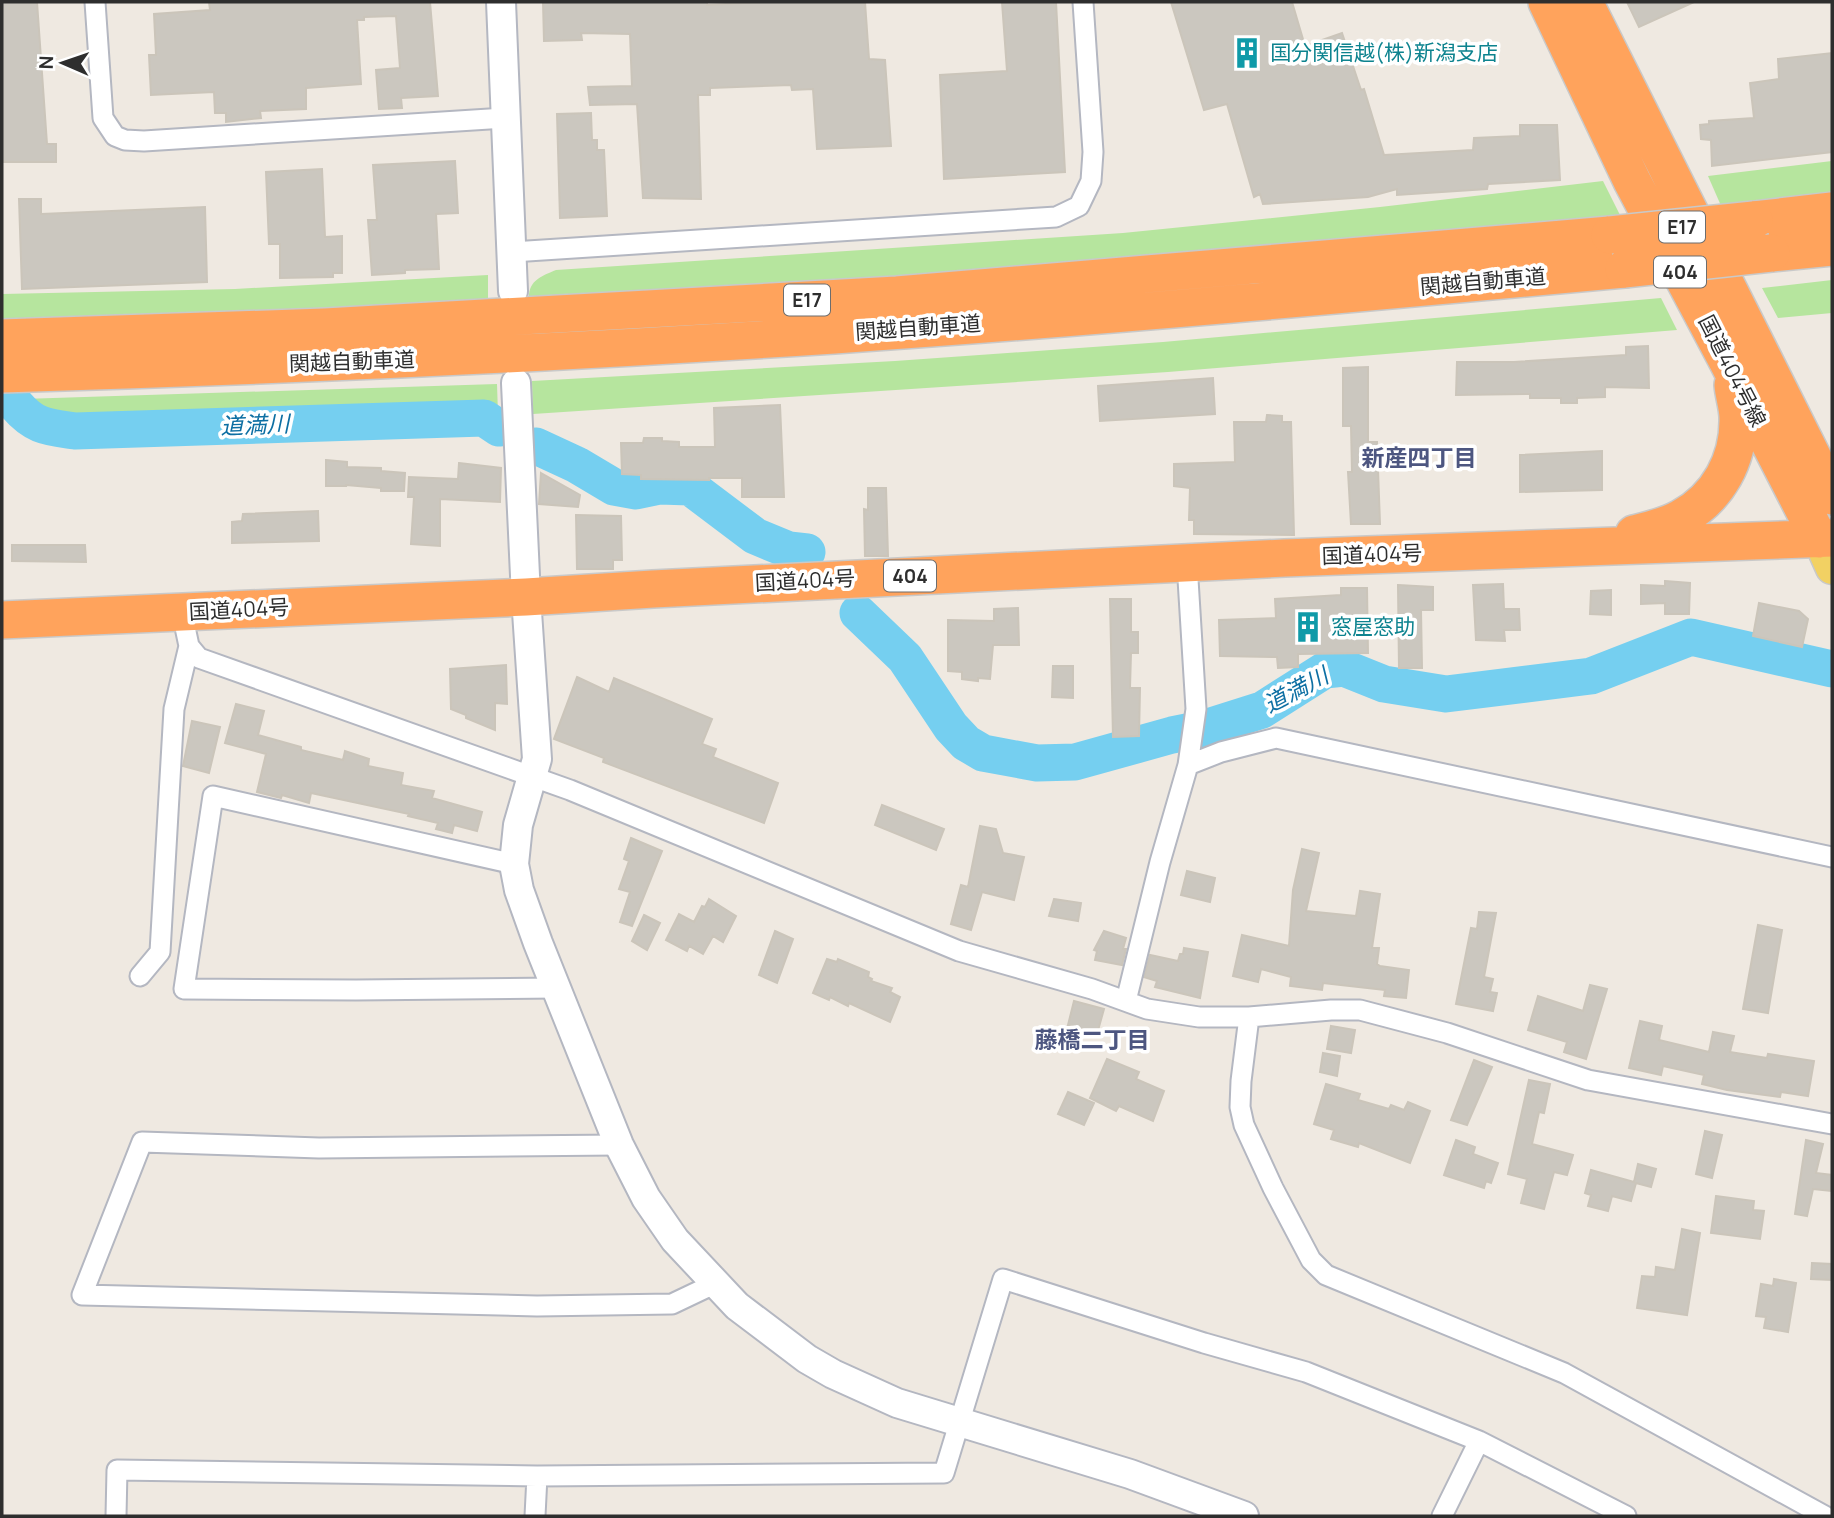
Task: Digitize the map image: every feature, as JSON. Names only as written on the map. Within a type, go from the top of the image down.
[{"type":"highway","name":"国道404号線","points":[[1547,2],[1632,181],[1828,548]]},
{"type":"highway","name":"国道404号線","points":[[1584,2],[1832,496]]},
{"type":"highway","name":"関越自動車道","points":[[2,338],[325,327],[897,295],[1609,235],[1832,211]]},
{"type":"highway","name":"関越自動車道","points":[[2,374],[357,362],[832,335],[1201,307],[1624,269],[1832,247]]},
{"type":"highway","points":[[1589,547],[1666,526],[1682,518],[1708,497],[1721,482],[1735,448],[1738,417],[1728,362]]},
{"type":"highway","name":"国道404号","points":[[2,620],[185,630],[526,597],[1187,563],[1589,547],[1828,548]]},
{"type":"street","points":[[95,2],[103,118],[115,136],[125,140],[505,118]]},
{"type":"street","points":[[502,2],[513,291]]},
{"type":"street","points":[[512,252],[1056,217],[1079,206],[1091,181],[1093,152],[1083,2]]},
{"type":"street","points":[[516,383],[537,759],[518,825],[514,864],[519,890],[619,1145],[646,1198],[675,1240],[737,1306],[770,1332],[833,1374],[897,1403],[1130,1474],[1244,1516]]},
{"type":"street","points":[[1126,1001],[1160,862],[1188,765],[1196,709],[1187,563]]},
{"type":"street","points":[[185,630],[199,658],[570,790],[960,951],[1092,989],[1147,1009],[1199,1017],[1249,1017],[1360,1010],[1447,1033],[1588,1080],[1832,1124]]},
{"type":"street","points":[[140,976],[160,952],[174,709],[185,630]]},
{"type":"street","points":[[1188,765],[1221,752],[1276,738],[1832,857]]},
{"type":"street","points":[[514,864],[213,796],[184,989],[557,988]]},
{"type":"street","points":[[1249,1017],[1241,1081],[1240,1107],[1244,1125],[1311,1261],[1326,1275],[1564,1373],[1825,1516]]},
{"type":"street","points":[[619,1145],[319,1148],[142,1142],[82,1295],[523,1306],[672,1304],[714,1284]]},
{"type":"street","points":[[116,1516],[117,1471],[537,1476],[944,1473],[1003,1279],[1204,1343],[1306,1372],[1479,1441],[1626,1516]]},
{"type":"street","points":[[1442,1516],[1479,1441]]},
{"type":"street","points":[[536,1516],[537,1476]]},
{"type":"green space","points":[[1832,161],[1832,195],[1722,208],[1708,176]]},
{"type":"green space","points":[[1603,181],[1621,217],[1003,271],[529,297],[534,283],[556,270],[1123,233]]},
{"type":"green space","points":[[488,275],[488,300],[235,312],[2,319],[2,294],[235,289]]},
{"type":"green space","points":[[1832,280],[1832,313],[1778,318],[1762,288]]},
{"type":"green space","points":[[1661,298],[1677,330],[1168,372],[533,414],[532,381],[895,361],[1163,342]]},
{"type":"green space","points":[[497,384],[498,414],[75,427],[37,418],[22,399]]},
{"type":"building","points":[[2,2],[37,2],[47,144],[56,144],[56,162],[2,162]]},
{"type":"building","points":[[209,2],[430,2],[438,96],[401,98],[402,108],[379,109],[376,70],[400,68],[396,16],[364,17],[364,20],[357,20],[361,84],[306,88],[306,109],[260,111],[261,118],[226,122],[226,113],[215,113],[214,92],[151,95],[149,55],[156,55],[154,14],[210,10]]},
{"type":"building","points":[[543,2],[707,2],[707,5],[865,2],[869,59],[885,60],[891,146],[817,149],[813,89],[792,90],[791,85],[710,88],[710,95],[698,95],[701,199],[643,198],[637,104],[590,105],[588,87],[632,86],[630,34],[581,33],[582,40],[544,41]]},
{"type":"building","points":[[1002,2],[1056,2],[1065,172],[944,179],[940,75],[1007,71]]},
{"type":"building","points":[[1171,2],[1292,2],[1305,46],[1342,33],[1361,90],[1364,89],[1384,155],[1473,150],[1474,138],[1520,136],[1520,125],[1557,125],[1560,180],[1488,184],[1487,189],[1397,195],[1397,189],[1368,197],[1263,204],[1260,194],[1254,197],[1227,104],[1204,110]]},
{"type":"building","points":[[1627,2],[1694,2],[1639,27]]},
{"type":"building","points":[[1832,53],[1832,152],[1712,166],[1711,140],[1701,139],[1700,125],[1709,124],[1709,121],[1754,118],[1750,83],[1779,79],[1778,59]]},
{"type":"building","points":[[591,113],[592,140],[597,140],[597,150],[604,150],[607,216],[560,218],[557,114]]},
{"type":"building","points":[[455,161],[458,213],[436,214],[439,269],[372,275],[368,220],[377,220],[373,165]]},
{"type":"building","points":[[322,169],[325,237],[342,236],[342,273],[333,273],[333,277],[280,278],[280,244],[269,244],[266,172]]},
{"type":"building","points":[[19,199],[41,199],[41,214],[205,207],[207,282],[22,289]]},
{"type":"building","points":[[1648,346],[1649,388],[1605,387],[1605,397],[1577,398],[1577,403],[1561,403],[1561,398],[1530,398],[1530,394],[1456,395],[1457,362],[1514,362],[1626,355],[1626,347]]},
{"type":"building","points":[[1368,367],[1368,442],[1377,442],[1380,524],[1351,524],[1348,472],[1352,472],[1351,426],[1343,426],[1343,368]]},
{"type":"building","points":[[1213,378],[1215,414],[1100,421],[1098,386]]},
{"type":"building","points":[[780,405],[784,497],[742,497],[742,478],[641,479],[641,475],[622,474],[621,443],[643,443],[644,438],[662,438],[662,441],[679,442],[679,447],[715,447],[714,408]]},
{"type":"building","points":[[1267,415],[1282,416],[1282,422],[1291,422],[1294,535],[1194,534],[1194,520],[1189,520],[1190,488],[1174,486],[1174,464],[1235,462],[1234,422],[1266,422]]},
{"type":"building","points":[[1602,451],[1602,490],[1520,492],[1520,455]]},
{"type":"building","points":[[326,460],[347,462],[347,467],[381,468],[381,471],[405,473],[404,491],[381,491],[381,488],[346,485],[326,486]]},
{"type":"building","points":[[459,463],[501,468],[500,502],[440,499],[440,546],[411,544],[414,497],[408,497],[409,477],[458,479]]},
{"type":"building","points":[[541,473],[580,495],[578,507],[539,504]]},
{"type":"building","points":[[868,488],[886,488],[888,556],[865,556],[864,509],[868,510]]},
{"type":"building","points":[[318,511],[319,541],[232,543],[232,522],[242,521],[243,514]]},
{"type":"building","points":[[576,515],[621,516],[622,560],[613,560],[613,569],[577,569]]},
{"type":"building","points":[[12,545],[85,545],[86,562],[12,561]]},
{"type":"building","points":[[1665,581],[1690,583],[1689,614],[1665,614],[1665,603],[1641,604],[1641,585],[1665,586]]},
{"type":"building","points":[[1503,584],[1504,609],[1519,609],[1520,630],[1504,630],[1505,641],[1476,640],[1473,585]]},
{"type":"building","points":[[1398,585],[1433,587],[1433,610],[1421,610],[1422,668],[1399,668]]},
{"type":"building","points":[[1341,588],[1367,588],[1368,653],[1298,654],[1298,667],[1278,668],[1277,657],[1220,656],[1219,620],[1276,618],[1275,599],[1341,595]]},
{"type":"building","points":[[1611,590],[1611,615],[1590,614],[1591,591]]},
{"type":"building","points":[[1110,599],[1131,599],[1131,632],[1138,632],[1138,653],[1131,653],[1130,688],[1140,688],[1139,736],[1113,737]]},
{"type":"building","points":[[1759,603],[1799,611],[1808,619],[1802,647],[1753,636]]},
{"type":"building","points":[[1018,608],[1019,645],[993,645],[990,679],[962,679],[962,672],[948,671],[948,620],[994,621],[994,609]]},
{"type":"building","points":[[506,665],[507,704],[495,703],[495,730],[451,709],[450,669]]},
{"type":"building","points":[[1053,666],[1073,666],[1073,698],[1052,697]]},
{"type":"building","points":[[577,677],[609,692],[614,678],[712,719],[702,744],[716,749],[713,757],[778,783],[764,823],[603,762],[604,758],[554,739]]},
{"type":"building","points":[[236,704],[264,711],[258,735],[301,747],[301,750],[343,760],[345,751],[369,759],[368,766],[403,773],[401,785],[434,791],[432,798],[482,812],[477,831],[454,825],[452,833],[436,829],[438,823],[408,816],[409,814],[311,793],[309,803],[282,795],[281,798],[257,792],[266,754],[225,743]]},
{"type":"building","points":[[192,721],[220,727],[209,773],[183,766]]},
{"type":"building","points":[[882,805],[944,829],[936,850],[875,825]]},
{"type":"building","points":[[980,826],[996,829],[1003,853],[1024,857],[1014,900],[982,892],[971,930],[951,924],[961,885],[968,887]]},
{"type":"building","points":[[631,838],[662,851],[632,926],[620,922],[630,892],[619,889],[629,861],[624,859]]},
{"type":"building","points":[[1302,849],[1319,853],[1306,911],[1356,916],[1360,891],[1380,894],[1372,948],[1379,948],[1377,964],[1380,966],[1409,970],[1406,998],[1384,996],[1385,990],[1323,983],[1322,990],[1290,986],[1291,977],[1261,969],[1258,982],[1233,976],[1242,935],[1289,946],[1293,890]]},
{"type":"building","points":[[1187,871],[1215,878],[1210,902],[1181,895]]},
{"type":"building","points":[[709,899],[736,916],[723,942],[713,936],[703,954],[689,946],[687,951],[666,940],[679,914],[694,922]]},
{"type":"building","points":[[1054,899],[1081,903],[1078,921],[1049,916]]},
{"type":"building","points":[[1479,912],[1496,913],[1484,977],[1493,979],[1490,992],[1497,993],[1493,1011],[1456,1004],[1471,928],[1477,929]]},
{"type":"building","points":[[644,915],[660,923],[647,950],[632,941]]},
{"type":"building","points":[[1758,925],[1782,930],[1768,1013],[1743,1009]]},
{"type":"building","points":[[775,931],[793,939],[777,983],[759,975]]},
{"type":"building","points":[[1104,931],[1126,938],[1122,965],[1095,960],[1097,951],[1094,950]]},
{"type":"building","points":[[1184,948],[1208,952],[1200,998],[1155,987],[1157,981],[1144,977],[1150,955],[1178,961]]},
{"type":"building","points":[[827,959],[837,962],[838,959],[869,972],[871,981],[892,988],[890,992],[900,997],[890,1022],[849,1003],[848,1006],[830,997],[829,1000],[813,993]]},
{"type":"building","points":[[1590,985],[1607,989],[1586,1059],[1564,1052],[1567,1042],[1528,1030],[1538,996],[1583,1011]]},
{"type":"building","points":[[1074,1001],[1104,1009],[1097,1034],[1068,1025]]},
{"type":"building","points":[[1640,1021],[1662,1026],[1659,1040],[1709,1052],[1713,1032],[1734,1036],[1730,1052],[1814,1061],[1808,1096],[1781,1092],[1780,1097],[1727,1090],[1702,1084],[1704,1075],[1663,1066],[1661,1075],[1629,1068]]},
{"type":"building","points":[[1331,1026],[1355,1030],[1351,1053],[1327,1049]]},
{"type":"building","points":[[1323,1053],[1340,1056],[1337,1076],[1320,1072]]},
{"type":"building","points":[[1107,1059],[1139,1072],[1136,1079],[1164,1091],[1153,1121],[1119,1106],[1116,1111],[1090,1098]]},
{"type":"building","points":[[1474,1060],[1492,1067],[1467,1125],[1451,1120]]},
{"type":"building","points":[[1529,1080],[1550,1084],[1544,1113],[1539,1112],[1532,1144],[1573,1155],[1567,1175],[1554,1172],[1544,1209],[1521,1203],[1527,1179],[1508,1174]]},
{"type":"building","points":[[1326,1084],[1360,1094],[1358,1100],[1389,1109],[1391,1105],[1404,1110],[1408,1102],[1430,1111],[1410,1163],[1359,1143],[1358,1147],[1331,1139],[1334,1130],[1314,1124]]},
{"type":"building","points":[[1068,1092],[1094,1103],[1084,1125],[1058,1114]]},
{"type":"building","points":[[1705,1131],[1722,1135],[1712,1178],[1696,1174]]},
{"type":"building","points":[[1456,1140],[1475,1147],[1473,1154],[1498,1163],[1491,1183],[1486,1181],[1484,1188],[1444,1175]]},
{"type":"building","points":[[1806,1140],[1823,1144],[1816,1173],[1832,1175],[1831,1191],[1813,1189],[1807,1216],[1795,1214]]},
{"type":"building","points":[[1638,1164],[1656,1169],[1651,1187],[1636,1183],[1631,1201],[1612,1196],[1608,1211],[1588,1206],[1591,1195],[1585,1193],[1591,1170],[1634,1182]]},
{"type":"building","points":[[1716,1196],[1754,1201],[1753,1210],[1764,1211],[1760,1239],[1711,1233]]},
{"type":"building","points":[[1682,1229],[1700,1233],[1687,1315],[1637,1308],[1642,1276],[1655,1277],[1656,1267],[1675,1270]]},
{"type":"building","points":[[1812,1263],[1832,1264],[1832,1280],[1811,1279]]},
{"type":"building","points":[[1774,1279],[1796,1283],[1788,1332],[1764,1328],[1766,1317],[1756,1316],[1761,1284],[1773,1286]]},
{"type":"waterway","name":"道満川","points":[[16,405],[29,418],[42,425],[75,431],[484,418],[499,428]]},
{"type":"waterway","name":"道満川","points":[[536,446],[577,465],[614,487],[636,491],[660,486],[690,487],[755,536],[789,550],[807,552]]},
{"type":"waterway","name":"道満川","points":[[858,613],[905,658],[951,727],[966,743],[983,753],[1037,763],[1075,762],[1202,729],[1262,710],[1325,670],[1344,668],[1384,684],[1446,694],[1591,676],[1691,637],[1832,669]]},
{"type":"place","name":"国分関信越(株)新潟支店","points":[[1247,53]]},
{"type":"place","name":"窓屋窓助","points":[[1308,627]]},
{"type":"district","name":"新産四丁目","points":[[1419,458]]},
{"type":"district","name":"藤橋二丁目","points":[[1092,1040]]}]
